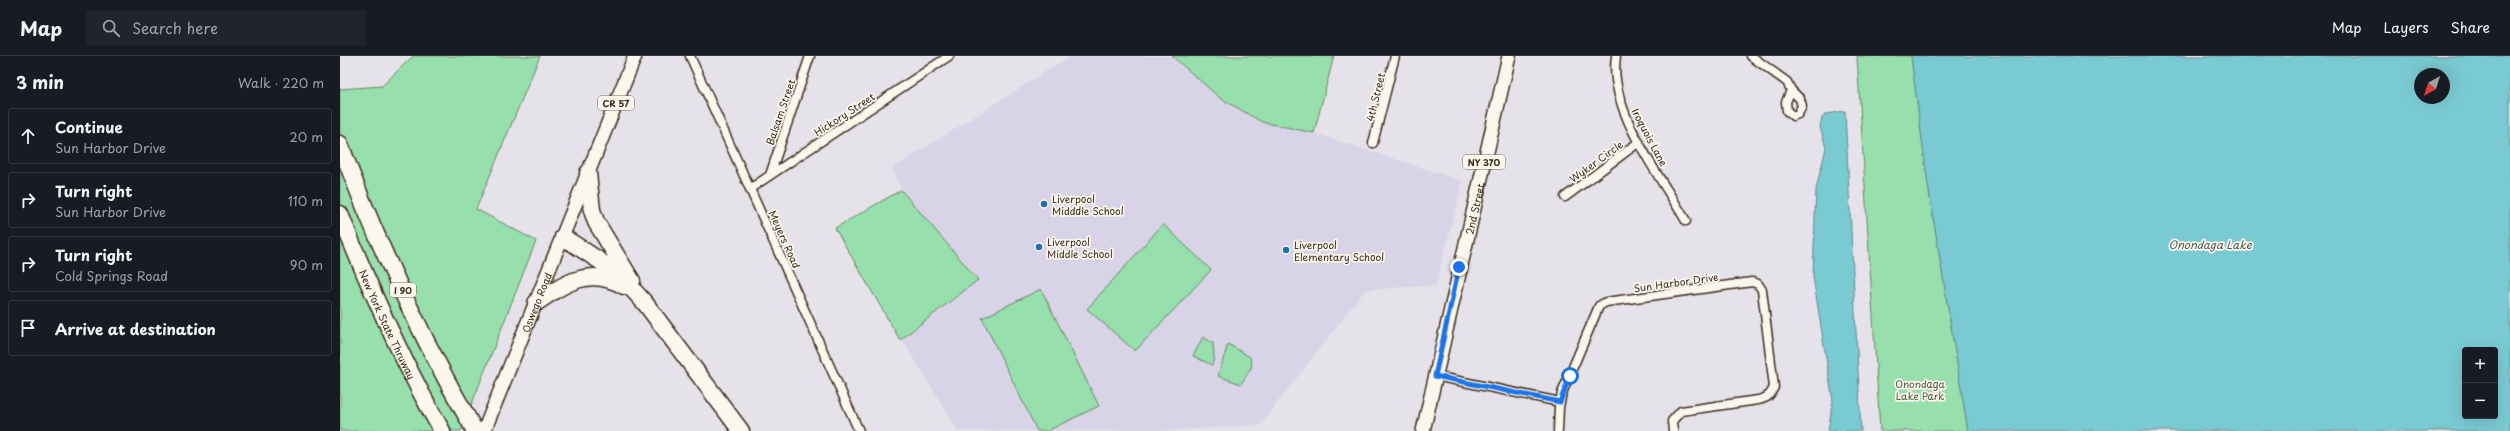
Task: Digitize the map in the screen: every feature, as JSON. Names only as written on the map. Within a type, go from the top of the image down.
[{"type":"highway","name":"I 90","points":[[340,144],[361,200],[415,317],[475,431]]},
{"type":"highway","points":[[588,173],[592,210],[596,222],[645,303]]},
{"type":"highway","name":"New York State Thruway","points":[[340,214],[387,327],[416,386],[442,431]]},
{"type":"highway","points":[[563,237],[600,261],[623,279],[645,303],[741,431]]},
{"type":"highway","points":[[536,303],[570,281],[585,277],[603,278],[619,283],[645,303]]},
{"type":"highway","points":[[702,377],[732,431]]},
{"type":"main road","name":"CR 57","points":[[588,173],[635,56]]},
{"type":"main road","name":"2nd Street","points":[[1435,376],[1509,56]]},
{"type":"main road","name":"Oswego Road","points":[[484,431],[588,173]]},
{"type":"main road","name":"NY 370","points":[[1423,431],[1435,376]]},
{"type":"street","name":"Meyers Road","points":[[690,56],[860,431]]},
{"type":"street","name":"Balsam Street","points":[[770,175],[810,56]]},
{"type":"street","name":"Hickory Street","points":[[751,188],[949,56]]},
{"type":"street","name":"4th Street","points":[[1373,143],[1395,56]]},
{"type":"street","name":"Iroquois Lane","points":[[1616,56],[1616,83],[1624,111],[1639,142],[1686,221]]},
{"type":"street","points":[[1751,56],[1787,82],[1791,90]]},
{"type":"street","name":"Wyker Circle","points":[[1565,197],[1639,142]]},
{"type":"street","name":"Sun Harbor Drive","points":[[1560,402],[1598,306],[1606,302],[1752,282],[1758,284],[1762,290],[1774,387],[1771,394],[1766,398],[1758,400],[1681,411],[1672,421],[1673,431]]},
{"type":"street","points":[[1435,376],[1560,402],[1558,431]]},
{"type":"shaded area","points":[[1071,56],[1172,56],[1220,98],[1262,122],[1314,133],[1463,181],[1436,285],[1365,290],[1260,425],[1160,431],[958,431],[905,344],[900,340],[978,280],[901,190],[893,168]]},
{"type":"green space","points":[[413,56],[540,56],[476,209],[536,241],[461,431],[340,431],[340,89],[382,86]]},
{"type":"green space","points":[[1172,56],[1334,56],[1314,133],[1262,122],[1220,98]]},
{"type":"green space","name":"Onondaga Lake Park","points":[[1857,56],[1911,56],[1928,185],[1968,431],[1880,431]]},
{"type":"green space","points":[[901,190],[978,280],[900,340],[835,228]]},
{"type":"green space","points":[[1163,224],[1211,270],[1135,351],[1087,309]]},
{"type":"green space","points":[[1041,289],[1099,406],[1047,431],[1037,431],[982,318]]},
{"type":"green space","points":[[1203,337],[1213,343],[1214,358],[1212,365],[1193,356]]},
{"type":"green space","points":[[1228,344],[1250,357],[1252,366],[1241,384],[1218,376]]},
{"type":"water","name":"Onondaga Lake","points":[[1911,56],[2510,56],[2510,431],[1968,431],[1928,185]]},
{"type":"water","points":[[1845,111],[1861,431],[1828,431],[1833,401],[1813,277],[1816,189],[1826,148],[1820,127],[1822,118],[1826,114]]},
{"type":"place","name":"Liverpool Midddle School","points":[[1044,204]]},
{"type":"place","name":"Liverpool Middle School","points":[[1039,247]]},
{"type":"place","name":"Liverpool Elementary School","points":[[1286,250]]},
{"type":"route","points":[[1459,267],[1435,376],[1560,402],[1562,393],[1570,376]]}]
